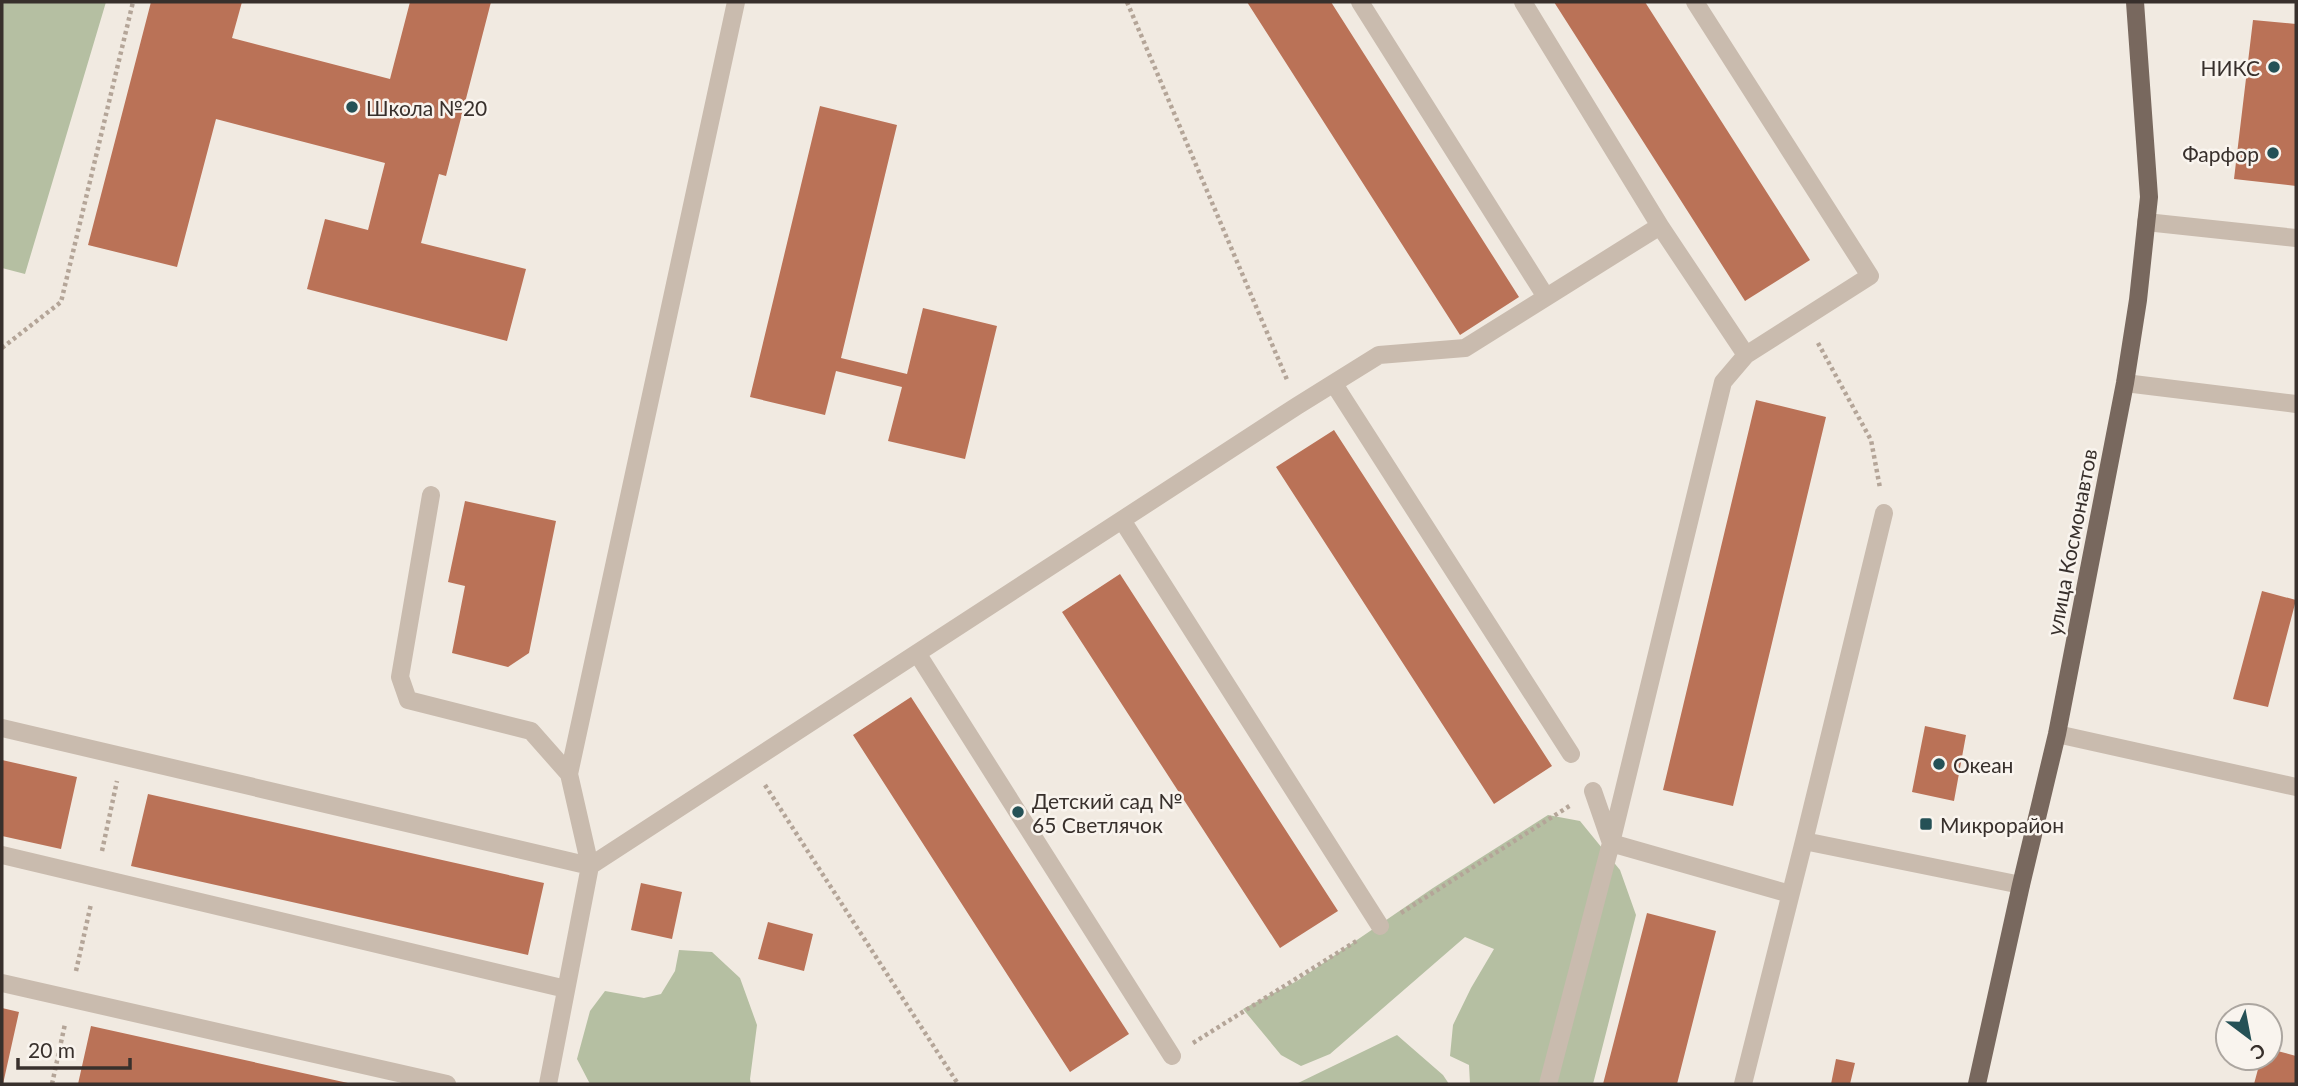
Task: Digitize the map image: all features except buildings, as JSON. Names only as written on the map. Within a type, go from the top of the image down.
[{"type":"main road","name":"улица Космонавтов","points":[[1977,1084],[2057,734],[2125,383],[2138,300],[2149,197],[2135,2]]},
{"type":"lane","points":[[548,1084],[590,866],[569,774],[736,2]]},
{"type":"lane","points":[[1360,2],[1546,297]]},
{"type":"lane","points":[[1523,2],[1660,226],[1746,355]]},
{"type":"lane","points":[[1548,1084],[1611,843],[1723,383],[1746,355],[1870,276],[1695,2]]},
{"type":"lane","points":[[2146,222],[2296,238]]},
{"type":"lane","points":[[2,728],[590,866],[1297,406],[1380,355],[1465,348],[1660,226]]},
{"type":"lane","points":[[2125,383],[2296,404]]},
{"type":"lane","points":[[1334,384],[1571,754]]},
{"type":"lane","points":[[432,495],[400,677],[408,700],[531,731],[569,774]]},
{"type":"lane","points":[[1744,1084],[1884,513]]},
{"type":"lane","points":[[1122,520],[1380,926]]},
{"type":"lane","points":[[917,653],[1172,1056]]},
{"type":"lane","points":[[2057,734],[2296,787]]},
{"type":"lane","points":[[1593,792],[1611,843]]},
{"type":"lane","points":[[1804,841],[2021,885]]},
{"type":"lane","points":[[1611,843],[1790,894]]},
{"type":"lane","points":[[2,855],[566,989]]},
{"type":"lane","points":[[2,983],[447,1084]]},
{"type":"path","points":[[2,348],[61,302],[133,2]]},
{"type":"path","points":[[1127,2],[1297,406]]},
{"type":"path","points":[[1804,318],[1871,440],[1884,513]]},
{"type":"path","points":[[52,1084],[123,756]]},
{"type":"path","points":[[750,761],[958,1084]]},
{"type":"green space","points":[[2,2],[106,2],[25,274],[2,268]]},
{"type":"green space","points":[[1548,815],[1580,821],[1620,870],[1636,915],[1593,1084],[1470,1084],[1469,1065],[1450,1056],[1453,1025],[1494,949],[1465,937],[1330,1054],[1301,1066],[1281,1055],[1243,1009],[1297,981],[1433,888]]},
{"type":"green space","points":[[679,950],[712,952],[740,978],[757,1025],[751,1084],[590,1084],[577,1059],[590,1011],[605,991],[644,998],[661,994],[675,971]]},
{"type":"green space","points":[[1397,1035],[1443,1075],[1449,1084],[1296,1084]]},
{"type":"place","name":"НИКС","points":[[2274,67]]},
{"type":"place","name":"Школа №20","points":[[352,107]]},
{"type":"place","name":"Фарфор","points":[[2273,153]]},
{"type":"place","name":"Океан","points":[[1939,764]]},
{"type":"place","name":"Детский сад № 65 Светлячок","points":[[1018,812]]},
{"type":"place","name":"Микрорайон","points":[[1926,824]]}]
